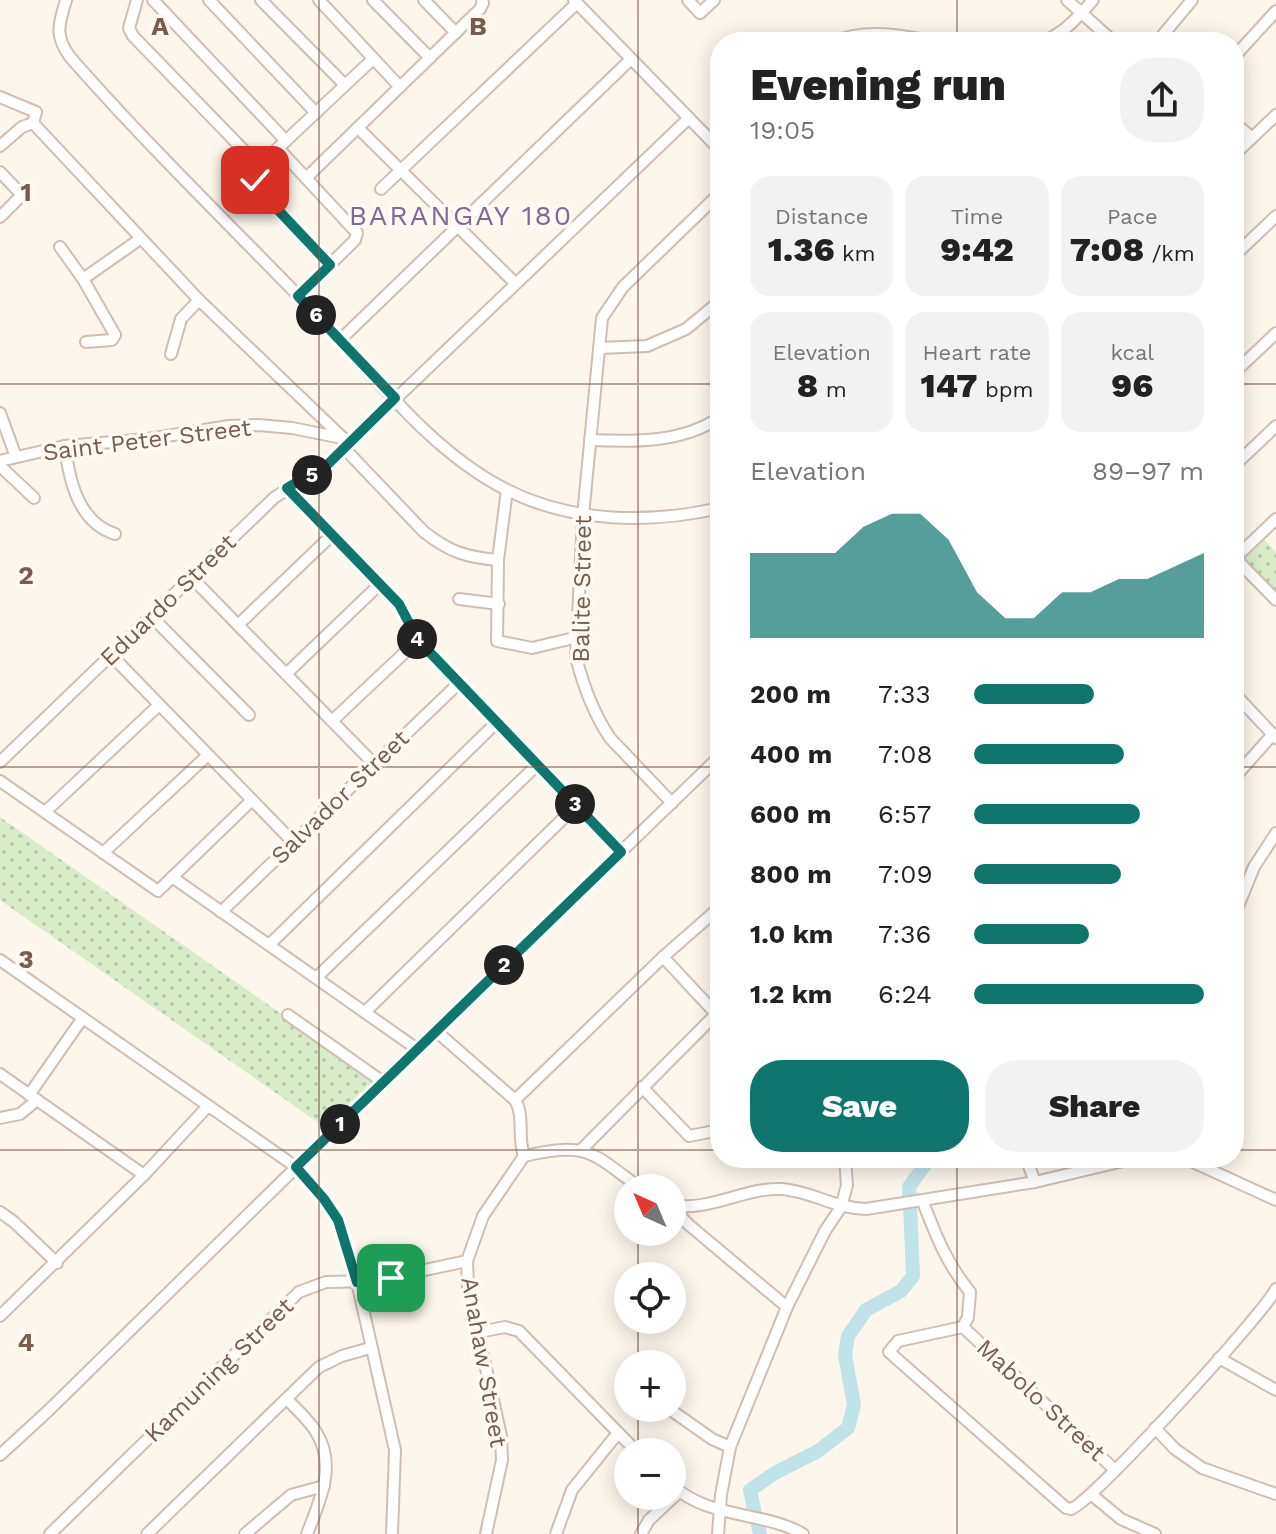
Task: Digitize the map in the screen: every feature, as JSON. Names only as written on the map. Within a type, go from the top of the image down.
[{"type":"street","points":[[66,0],[59,25],[59,40],[70,57],[443,450],[507,490],[583,516],[668,517],[710,510]]},
{"type":"street","points":[[137,0],[130,22],[133,36],[259,166]]},
{"type":"street","points":[[153,0],[357,233],[355,240],[298,296]]},
{"type":"street","points":[[209,0],[316,113]]},
{"type":"street","points":[[261,0],[345,85]]},
{"type":"street","points":[[319,0],[400,87]]},
{"type":"street","points":[[373,0],[430,58]]},
{"type":"street","points":[[424,0],[456,33]]},
{"type":"street","points":[[688,0],[700,13],[714,0]]},
{"type":"street","points":[[1067,0],[1103,32]]},
{"type":"street","points":[[1060,32],[1093,0]]},
{"type":"street","points":[[1165,32],[1192,0]]},
{"type":"street","points":[[306,178],[456,33],[482,2]]},
{"type":"street","points":[[381,189],[576,2],[710,140]]},
{"type":"street","points":[[1244,46],[1276,11]]},
{"type":"street","points":[[330,265],[258,189],[255,180],[259,166],[373,59]]},
{"type":"street","points":[[340,340],[631,59]]},
{"type":"street","points":[[0,97],[36,112],[33,123]]},
{"type":"street","points":[[1244,146],[1276,115]]},
{"type":"street","name":"Eduardo Street","points":[[0,762],[287,488],[315,473],[689,118]]},
{"type":"street","points":[[0,146],[22,127],[33,123]]},
{"type":"street","points":[[33,123],[199,300],[346,442],[424,532],[462,555],[498,560]]},
{"type":"street","points":[[358,128],[515,283]]},
{"type":"street","points":[[1244,131],[1252,138]]},
{"type":"street","points":[[0,172],[22,195],[0,217]]},
{"type":"street","points":[[710,203],[610,303],[602,318],[599,348],[647,346],[686,329],[710,309]]},
{"type":"street","points":[[1244,246],[1276,216]]},
{"type":"street","points":[[83,279],[140,239]]},
{"type":"street","points":[[60,247],[83,279],[115,335],[112,340],[86,342]]},
{"type":"street","points":[[171,354],[181,319],[199,300]]},
{"type":"street","points":[[1244,363],[1276,333]]},
{"type":"street","name":"Balite Street","points":[[599,348],[583,516],[576,657],[602,726],[634,765],[672,803]]},
{"type":"street","points":[[0,413],[16,457]]},
{"type":"street","points":[[590,440],[656,440],[710,424]]},
{"type":"street","name":"Saint Peter Street","points":[[0,464],[16,457],[65,446],[148,439],[229,426],[259,425],[322,432],[346,442]]},
{"type":"street","points":[[1244,456],[1276,426]]},
{"type":"street","points":[[65,446],[69,477],[88,517],[104,531],[115,534]]},
{"type":"street","points":[[0,464],[34,498]]},
{"type":"street","points":[[287,488],[403,609],[418,640],[621,852]]},
{"type":"street","points":[[507,490],[498,560],[497,641],[532,648],[578,637]]},
{"type":"street","points":[[1244,549],[1276,519]]},
{"type":"street","points":[[238,625],[332,535]]},
{"type":"street","points":[[1244,567],[1276,600]]},
{"type":"street","points":[[192,578],[374,764]]},
{"type":"street","points":[[286,674],[380,584]]},
{"type":"street","points":[[459,599],[499,604]]},
{"type":"street","points":[[152,617],[249,715]]},
{"type":"street","points":[[332,721],[418,640]]},
{"type":"street","points":[[111,655],[293,842]]},
{"type":"street","name":"Salvador Street","points":[[221,912],[459,683]]},
{"type":"street","points":[[1244,704],[1274,736],[1244,768]]},
{"type":"street","points":[[45,812],[159,705]]},
{"type":"street","points":[[269,945],[497,722]]},
{"type":"street","points":[[103,853],[208,755]]},
{"type":"street","points":[[316,978],[537,765]]},
{"type":"street","points":[[0,1455],[710,766]]},
{"type":"street","points":[[0,781],[158,891],[252,800]]},
{"type":"street","points":[[365,1012],[576,806]]},
{"type":"street","points":[[1244,892],[1254,867],[1276,833]]},
{"type":"street","points":[[172,877],[417,1049]]},
{"type":"street","points":[[515,1100],[710,916]]},
{"type":"street","points":[[663,957],[710,1007]]},
{"type":"street","points":[[0,960],[296,1167],[324,1199],[338,1220],[357,1282],[395,1450],[392,1534]]},
{"type":"street","points":[[288,1015],[383,1082]]},
{"type":"street","points":[[0,1118],[20,1114],[82,1019]]},
{"type":"street","points":[[582,1149],[710,1023]]},
{"type":"street","points":[[436,1031],[515,1100],[520,1112],[519,1138],[524,1156],[558,1149],[582,1149],[620,1174]]},
{"type":"street","points":[[0,1074],[144,1175]]},
{"type":"street","points":[[642,1087],[689,1136],[710,1132]]},
{"type":"street","points":[[0,1316],[57,1263],[208,1106]]},
{"type":"street","name":"Anahaw Street","points":[[486,1534],[500,1472],[501,1448],[498,1421],[468,1287],[467,1261],[483,1216],[524,1156]]},
{"type":"street","points":[[718,1534],[730,1447],[787,1307],[825,1231],[841,1207],[847,1185],[846,1168]]},
{"type":"street","points":[[1030,1168],[1035,1182]]},
{"type":"street","points":[[686,1206],[784,1189],[841,1207],[866,1209],[1035,1182],[1094,1168]]},
{"type":"street","points":[[1206,1168],[1276,1200]]},
{"type":"street","name":"Mabolo Street","points":[[923,1202],[942,1251],[952,1270],[970,1292],[968,1317],[963,1327],[1115,1470]]},
{"type":"street","points":[[0,1212],[57,1263]]},
{"type":"street","points":[[686,1222],[787,1307]]},
{"type":"street","name":"Kamuning Street","points":[[50,1534],[299,1292],[326,1282],[391,1278],[467,1261]]},
{"type":"street","points":[[963,1327],[898,1341],[889,1352],[1066,1508],[1077,1508],[1155,1428],[1275,1295]]},
{"type":"street","points":[[479,1332],[505,1327],[519,1331],[623,1438]]},
{"type":"street","points":[[147,1534],[325,1363],[370,1348]]},
{"type":"street","points":[[1219,1358],[1276,1390]]},
{"type":"street","points":[[287,1399],[317,1432],[328,1464],[324,1486],[307,1534]]},
{"type":"street","points":[[686,1421],[730,1447]]},
{"type":"street","points":[[1155,1428],[1175,1449],[1202,1468],[1276,1494]]},
{"type":"street","points":[[556,1534],[572,1490],[618,1433]]},
{"type":"street","points":[[245,1534],[291,1495],[324,1486]]},
{"type":"street","points":[[686,1494],[721,1511],[803,1534]]},
{"type":"street","points":[[1092,1495],[1121,1519],[1155,1534]]},
{"type":"street","points":[[641,1534],[658,1510]]},
{"type":"green space","points":[[1263,538],[1276,552],[1276,595],[1244,562],[1244,556]]},
{"type":"green space","points":[[0,817],[376,1080],[326,1128],[0,900]]},
{"type":"waterway","points":[[910,1198],[909,1187],[923,1168]]},
{"type":"waterway","points":[[755,1514],[750,1490],[818,1451],[848,1428],[854,1405],[845,1355],[848,1336],[866,1310],[901,1291],[913,1276],[910,1205]]},
{"type":"waterway","points":[[758,1525],[760,1534]]},
{"type":"district","name":"BARANGAY 180","points":[[461,215]]},
{"type":"route","points":[[255,180],[258,189],[330,265],[298,296],[395,398],[328,464],[287,488],[399,604],[418,640],[621,852],[296,1167],[338,1220],[357,1282],[391,1278]]}]
